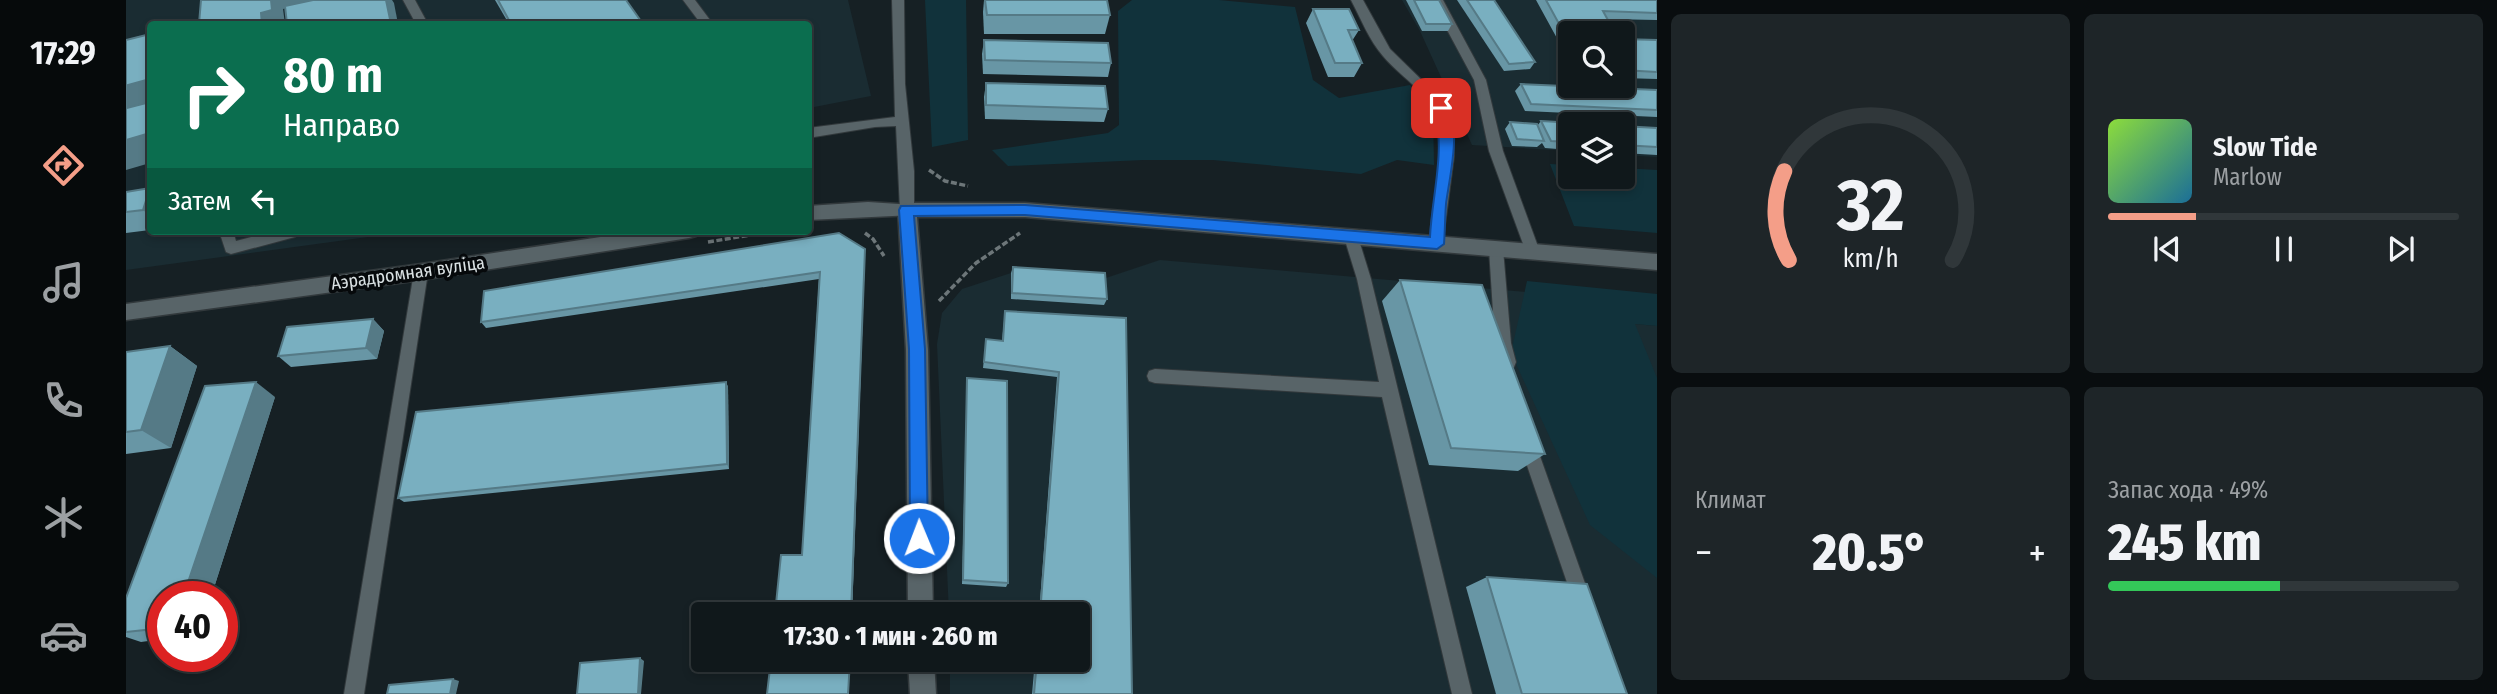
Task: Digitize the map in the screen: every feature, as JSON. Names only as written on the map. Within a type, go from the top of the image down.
[{"type":"street","points":[[812,213],[868,209],[1025,210],[1657,262]]},
{"type":"street","points":[[906,210],[917,349],[920,602]]},
{"type":"street","name":"Аэрадромная вуліца","points":[[126,312],[421,272],[663,235]]},
{"type":"street","points":[[922,672],[923,694]]},
{"type":"lane","points":[[409,0],[420,21]]},
{"type":"lane","points":[[688,0],[705,21]]},
{"type":"lane","points":[[898,0],[906,210]]},
{"type":"lane","points":[[1357,0],[1385,51],[1441,108],[1446,127],[1447,165],[1439,202],[1437,244]]},
{"type":"lane","points":[[1437,0],[1480,80],[1496,150],[1533,253]]},
{"type":"lane","points":[[812,132],[874,122],[902,121]]},
{"type":"lane","points":[[227,235],[231,248],[280,235]]},
{"type":"lane","points":[[1351,237],[1364,279],[1388,390],[1462,694]]},
{"type":"lane","points":[[1496,248],[1503,343],[1513,382]]},
{"type":"lane","points":[[354,694],[421,272]]},
{"type":"lane","points":[[1155,376],[1388,390]]},
{"type":"lane","points":[[1522,422],[1528,449],[1588,617]]},
{"type":"path","points":[[925,160],[931,173],[945,181],[975,187]]},
{"type":"path","points":[[913,304],[937,303],[964,272],[997,246],[1026,230]]},
{"type":"path","points":[[863,232],[873,239],[884,256],[887,268]]},
{"type":"shaded area","points":[[126,0],[848,0],[871,96],[812,107],[812,21],[147,21],[147,235],[383,235],[126,270]]},
{"type":"shaded area","points":[[925,0],[966,0],[968,140],[932,147]]},
{"type":"shaded area","points":[[1132,0],[1219,0],[1295,7],[1313,80],[1339,98],[1410,85],[1433,112],[1434,165],[1397,160],[1361,174],[1213,160],[1008,166],[992,150],[1108,133],[1119,125],[1118,11]]},
{"type":"shaded area","points":[[1402,0],[1657,0],[1657,157],[1635,156],[1635,112],[1558,112],[1558,150],[1472,145],[1420,31]]},
{"type":"shaded area","points":[[1550,164],[1558,164],[1558,185]]},
{"type":"shaded area","points":[[1635,169],[1657,170],[1657,233],[1574,226],[1560,189],[1635,189]]},
{"type":"shaded area","points":[[1160,260],[1629,301],[1635,324],[1657,326],[1657,694],[950,694],[950,672],[1090,672],[1090,602],[948,602],[937,344],[942,313],[962,289],[1011,273],[1103,279]]},
{"type":"shaded area","points":[[1527,281],[1657,294],[1657,326],[1635,324],[1657,378],[1657,578],[1590,525],[1511,353]]},
{"type":"building","points":[[201,0],[271,0],[272,10],[261,13],[262,21],[199,21]]},
{"type":"building","points":[[313,0],[386,0],[390,21],[287,21],[285,6]]},
{"type":"building","points":[[498,0],[626,0],[641,21],[509,21]]},
{"type":"building","points":[[985,0],[1107,0],[1110,15],[987,15]]},
{"type":"building","points":[[1414,0],[1439,0],[1452,24],[1426,24]]},
{"type":"building","points":[[1467,0],[1494,0],[1535,62],[1509,64]]},
{"type":"building","points":[[1546,0],[1657,0],[1657,13],[1603,11],[1608,21],[1558,22]]},
{"type":"building","points":[[1313,9],[1349,9],[1359,30],[1348,30],[1362,63],[1335,63]]},
{"type":"building","points":[[147,35],[147,80],[128,85],[127,108],[147,103],[147,134],[126,140],[126,40]]},
{"type":"building","points":[[1635,39],[1657,40],[1657,72],[1635,71]]},
{"type":"building","points":[[984,40],[1108,43],[1111,63],[985,60]]},
{"type":"building","points":[[986,83],[1105,86],[1108,109],[986,105]]},
{"type":"building","points":[[1521,84],[1558,86],[1558,98],[1635,98],[1635,89],[1657,90],[1657,110],[1531,104]]},
{"type":"building","points":[[1541,121],[1558,122],[1558,141],[1551,141]]},
{"type":"building","points":[[1510,122],[1537,124],[1544,141],[1517,139]]},
{"type":"building","points":[[1635,127],[1657,128],[1657,147],[1635,146]]},
{"type":"building","points":[[147,188],[143,210],[126,212],[126,192]]},
{"type":"building","points":[[839,233],[865,249],[851,602],[776,602],[781,555],[802,555],[820,272],[481,322],[484,291]]},
{"type":"building","points":[[1013,267],[1105,273],[1107,299],[1012,293]]},
{"type":"building","points":[[1400,280],[1482,285],[1545,454],[1451,448]]},
{"type":"building","points":[[1005,311],[1126,318],[1132,694],[1034,694],[1036,672],[1090,672],[1090,602],[1041,602],[1059,372],[984,362],[986,339],[1003,341]]},
{"type":"building","points":[[373,319],[366,348],[278,356],[287,327]]},
{"type":"building","points":[[170,346],[141,430],[126,432],[126,352]]},
{"type":"building","points":[[967,378],[1007,381],[1008,583],[963,580]]},
{"type":"building","points":[[256,382],[188,581],[147,581],[147,630],[126,632],[126,598],[205,386]]},
{"type":"building","points":[[726,382],[727,464],[398,498],[416,412]]},
{"type":"building","points":[[1487,577],[1587,584],[1627,694],[1522,694]]},
{"type":"building","points":[[640,658],[638,694],[577,694],[580,663]]},
{"type":"building","points":[[770,672],[849,672],[848,694],[767,694]]},
{"type":"building","points":[[453,679],[450,694],[387,694],[389,685]]},
{"type":"route","points":[[919,538],[917,349],[906,210],[1025,210],[1437,244],[1439,202],[1447,165],[1446,127],[1441,108]]}]
